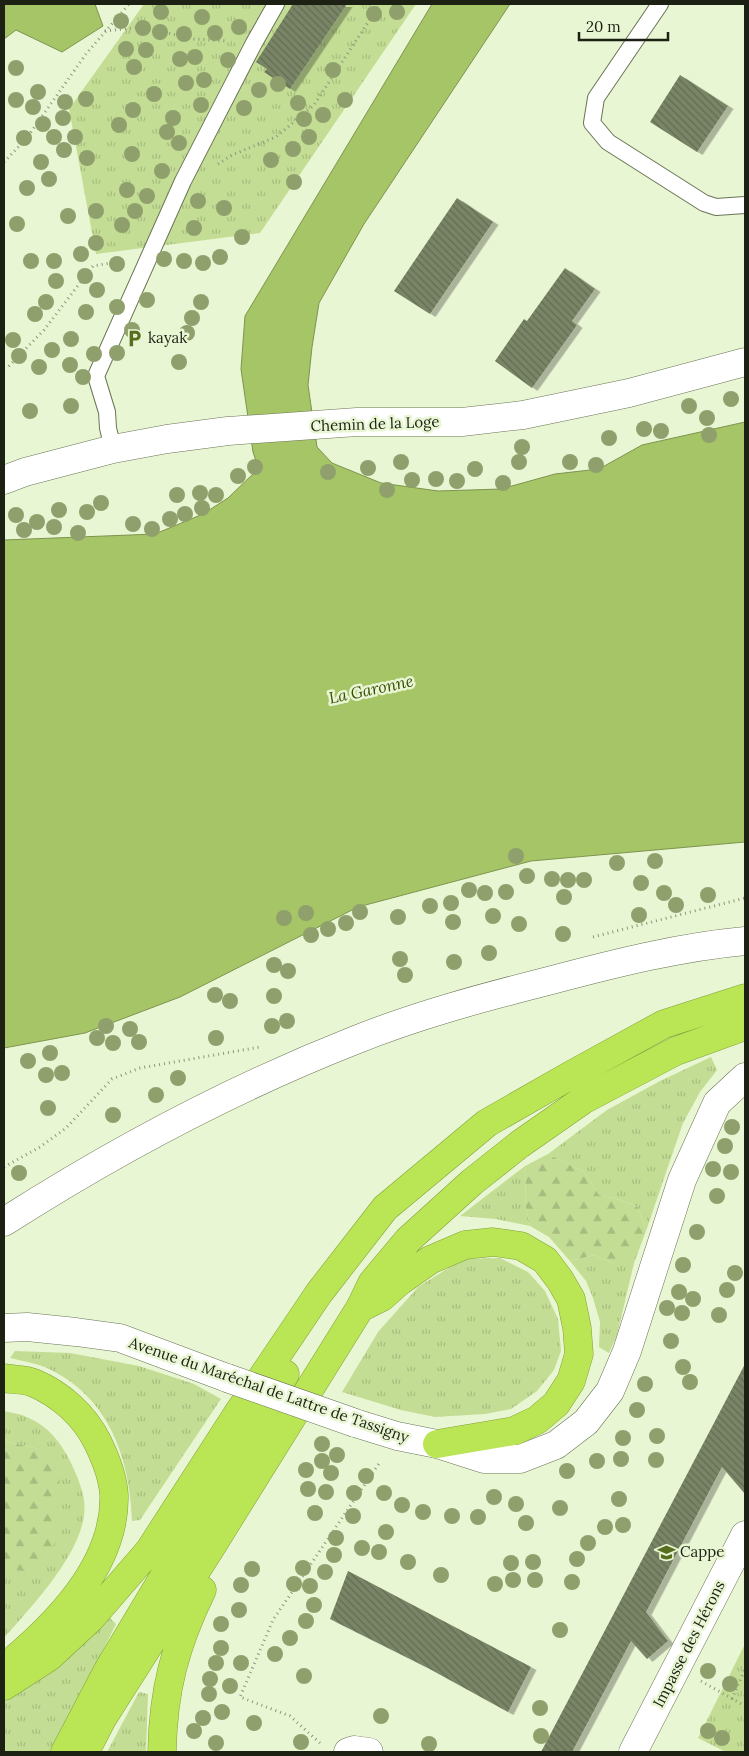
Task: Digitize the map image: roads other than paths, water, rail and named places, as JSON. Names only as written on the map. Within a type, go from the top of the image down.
[{"type":"highway","points":[[4,1686],[49,1657],[91,1618],[149,1551],[238,1413],[319,1293],[385,1208],[487,1123],[664,1024],[745,998]]},
{"type":"highway","points":[[85,1752],[102,1718],[360,1308],[372,1283],[408,1240],[472,1182],[520,1144],[583,1100],[676,1050],[745,1026]]},
{"type":"highway","points":[[65,1752],[108,1670],[385,1208]]},
{"type":"highway","points":[[360,1308],[382,1297],[400,1281],[430,1260],[465,1245],[493,1242],[520,1246],[545,1260],[571,1298],[577,1328],[579,1354],[571,1381],[556,1404],[537,1420],[514,1432],[437,1444]]},
{"type":"highway","points":[[4,1378],[32,1382],[66,1402],[92,1430],[106,1458],[114,1493],[112,1525],[103,1551],[84,1586],[26,1650],[4,1668]]},
{"type":"highway","points":[[162,1752],[162,1719],[171,1669],[186,1624],[204,1584],[210,1549]]},
{"type":"main road","name":"Chemin de la Loge","points":[[4,480],[26,472],[113,449],[168,439],[228,438],[358,430],[523,415],[629,393],[745,362]]},
{"type":"main road","name":"Chemin de la Loge","points":[[358,430],[469,436],[530,431],[578,422],[745,381]]},
{"type":"main road","name":"Chemin de la Loge","points":[[4,488],[63,477],[103,466],[166,454],[228,438]]},
{"type":"main road","points":[[4,1222],[72,1179],[168,1125],[260,1080],[354,1040],[470,1001],[599,968],[713,944],[745,940]]},
{"type":"main road","name":"Avenue du Maréchal de Lattre de Tassigny","points":[[4,1328],[76,1332],[120,1338],[227,1378],[397,1436],[437,1444],[484,1459],[520,1460],[556,1445],[586,1422],[610,1390],[627,1351],[682,1180],[717,1103],[745,1076]]},
{"type":"main road","name":"Impasse des Hérons","points":[[633,1752],[745,1536]]},
{"type":"main road","points":[[337,1750],[369,1752]]},
{"type":"lane","points":[[113,449],[108,428],[107,412],[96,376],[183,181],[276,4]]},
{"type":"lane","points":[[660,4],[596,98],[592,123],[608,142],[704,203],[716,207],[745,205]]},
{"type":"water","points":[[4,4],[95,4],[103,26],[62,52],[16,30],[4,39]]},
{"type":"water","name":"La Garonne","points":[[432,4],[510,4],[364,224],[319,303],[308,385],[317,447],[332,463],[381,483],[438,491],[501,489],[555,474],[599,469],[642,445],[745,422],[745,842],[531,861],[358,907],[180,997],[85,1033],[4,1048],[4,540],[155,534],[203,514],[228,498],[255,472],[258,467],[253,452],[241,369],[245,316]]},
{"type":"place","name":"kayak","points":[[134,338]]},
{"type":"place","name":"Cappe","points":[[666,1552]]}]
